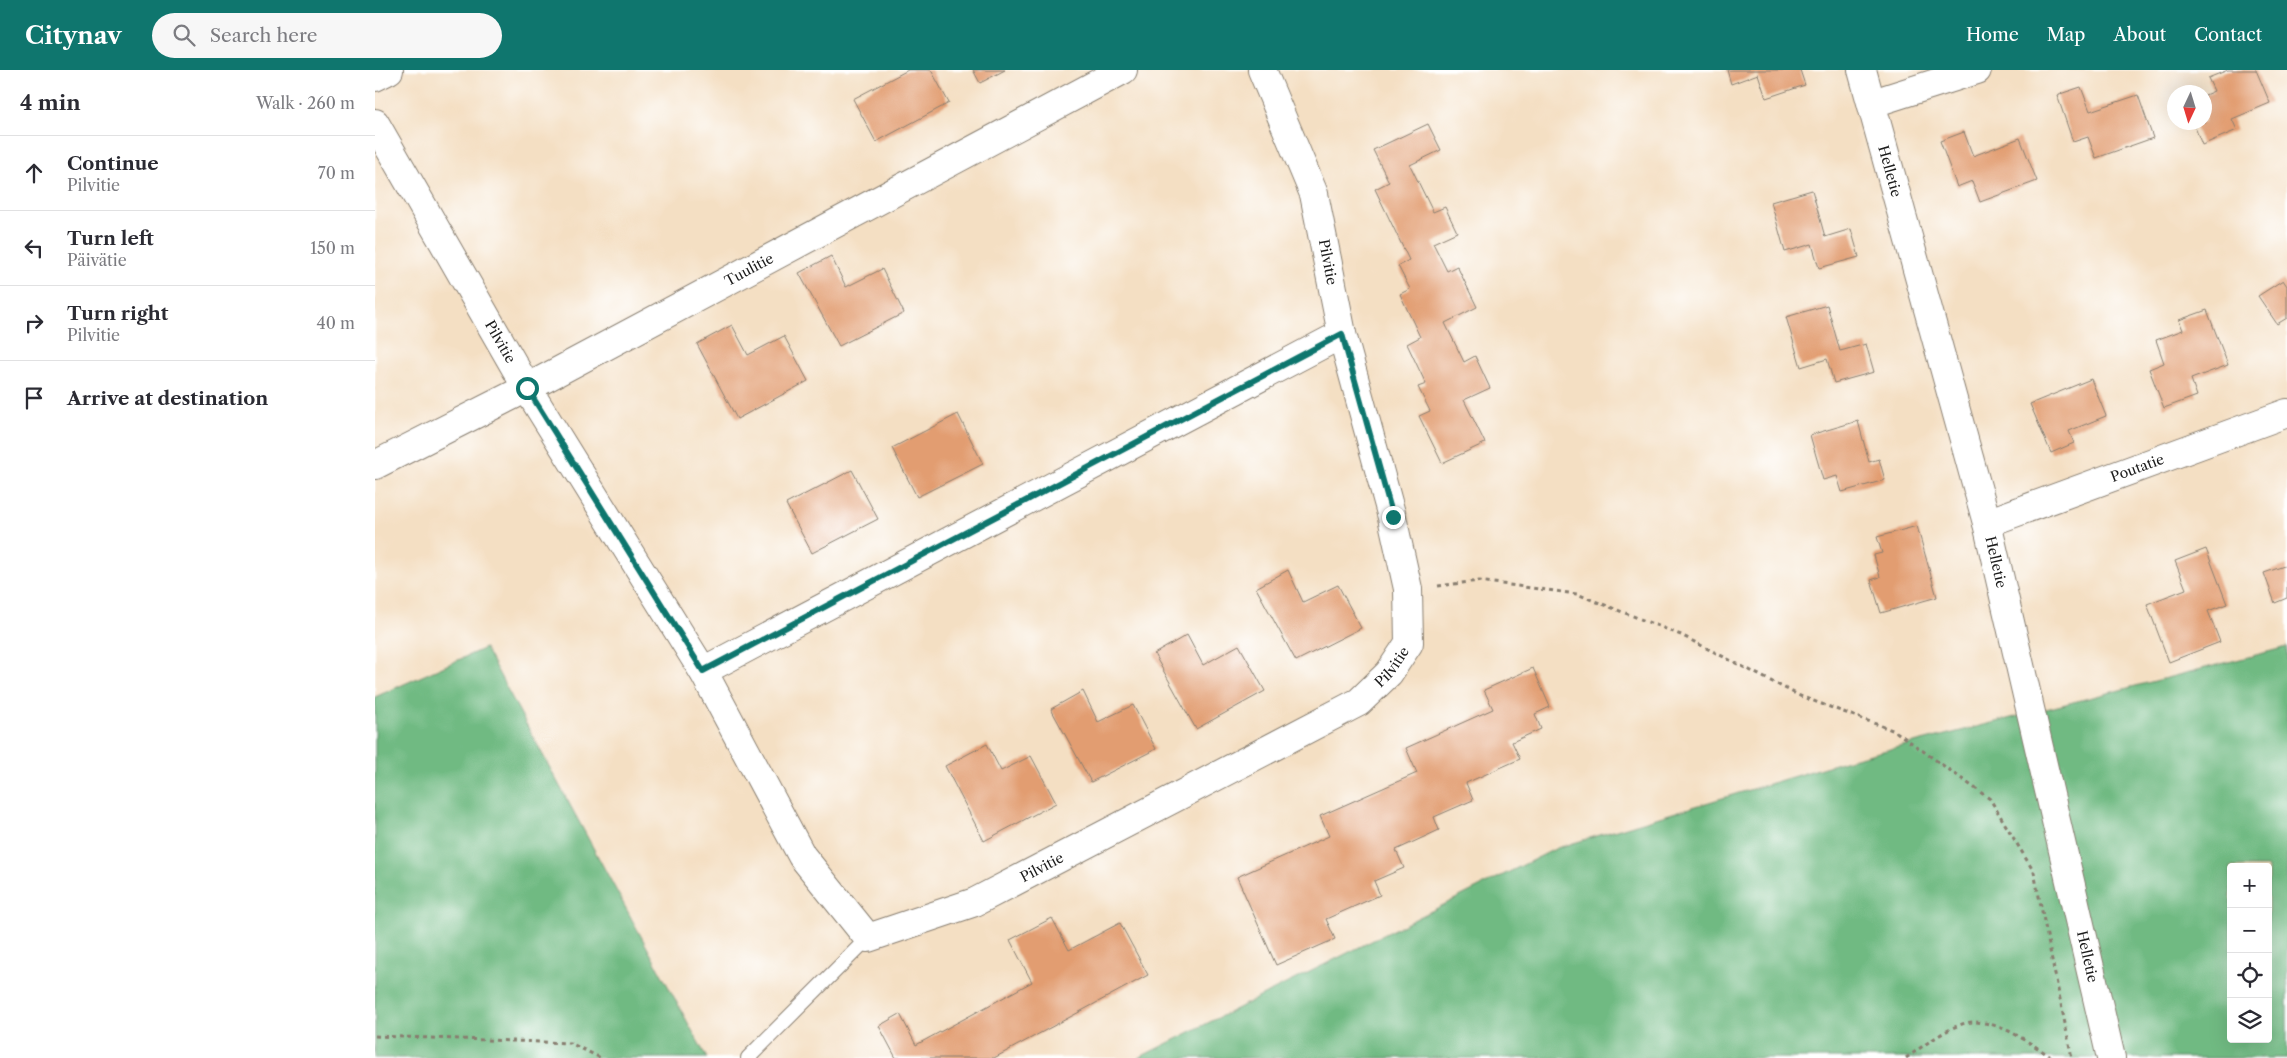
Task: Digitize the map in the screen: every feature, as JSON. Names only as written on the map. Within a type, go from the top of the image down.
[{"type":"street","points":[[375,77],[389,70]]},
{"type":"street","name":"Tuulitie","points":[[375,465],[527,388],[1123,70]]},
{"type":"street","name":"Pilvitie","points":[[375,123],[527,388],[703,671],[802,856],[868,938],[975,902],[1359,702],[1389,674],[1409,643],[1408,589],[1393,517],[1342,334],[1314,194],[1261,70]]},
{"type":"street","name":"Helletie","points":[[1862,70],[1873,103],[1987,523],[2111,1058]]},
{"type":"street","points":[[1873,103],[1977,70]]},
{"type":"street","points":[[703,671],[1342,334]]},
{"type":"street","name":"Poutatie","points":[[1987,523],[2287,413]]},
{"type":"lane","name":"Pilvitie","points":[[748,1058],[868,938]]},
{"type":"path","points":[[1408,589],[1479,581],[1577,594],[1681,634],[1800,696],[1895,731],[1990,799],[2034,872],[2072,1058]]},
{"type":"path","points":[[1906,1058],[1947,1030],[1972,1021],[2004,1028],[2053,1058]]},
{"type":"path","points":[[375,1036],[570,1043],[601,1058]]},
{"type":"green space","points":[[2287,647],[2287,1058],[1138,1058],[1557,848],[1848,760]]},
{"type":"green space","points":[[485,648],[707,1058],[375,1058],[375,697]]},
{"type":"building","points":[[908,70],[931,70],[949,103],[876,142],[853,99]]},
{"type":"building","points":[[973,70],[1005,70],[980,83]]},
{"type":"building","points":[[1727,70],[1800,70],[1805,85],[1766,98],[1758,74],[1731,84]]},
{"type":"building","points":[[2228,70],[2256,70],[2270,103],[2232,119],[2237,130],[2202,145],[2196,130],[2212,130],[2212,92],[2214,91],[2208,78]]},
{"type":"building","points":[[2081,87],[2090,111],[2138,95],[2153,138],[2096,158],[2088,137],[2073,142],[2057,95]]},
{"type":"building","points":[[1428,124],[1441,150],[1410,165],[1433,212],[1445,207],[1457,232],[1433,243],[1447,271],[1457,266],[1477,307],[1445,323],[1464,362],[1475,356],[1490,388],[1464,400],[1485,443],[1442,463],[1419,416],[1430,411],[1418,387],[1426,384],[1407,344],[1420,337],[1400,294],[1410,289],[1398,266],[1409,260],[1375,189],[1389,182],[1373,150]]},
{"type":"building","points":[[1964,132],[1973,156],[2020,138],[2037,181],[1980,202],[1972,181],[1957,187],[1940,141]]},
{"type":"building","points":[[1812,190],[1825,237],[1851,229],[1859,257],[1819,268],[1812,244],[1785,252],[1771,202]]},
{"type":"building","points":[[831,256],[846,287],[882,269],[904,313],[839,346],[799,273]]},
{"type":"building","points":[[2283,280],[2287,286],[2287,318],[2277,324],[2258,296]]},
{"type":"building","points":[[1827,305],[1840,351],[1866,344],[1874,372],[1834,383],[1827,359],[1801,367],[1786,317]]},
{"type":"building","points":[[2207,310],[2228,365],[2191,379],[2197,396],[2164,408],[2149,369],[2164,363],[2156,340],[2183,330],[2179,320]]},
{"type":"building","points":[[732,325],[748,355],[784,336],[808,381],[737,419],[697,344]]},
{"type":"building","points":[[2091,379],[2106,416],[2069,431],[2074,443],[2051,453],[2030,404]]},
{"type":"building","points":[[958,414],[983,464],[917,497],[892,448]]},
{"type":"building","points":[[1858,421],[1869,462],[1879,459],[1885,480],[1842,492],[1837,476],[1823,480],[1810,435]]},
{"type":"building","points":[[852,470],[878,519],[812,553],[786,504]]},
{"type":"building","points":[[1917,526],[1937,597],[1881,613],[1871,580],[1880,577],[1874,555],[1882,553],[1877,537]]},
{"type":"building","points":[[2206,549],[2227,604],[2208,611],[2220,642],[2169,662],[2147,604],[2186,589],[2175,561]]},
{"type":"building","points":[[2287,565],[2287,598],[2275,603],[2264,573]]},
{"type":"building","points":[[1288,570],[1303,602],[1338,585],[1361,628],[1296,661],[1256,588]]},
{"type":"building","points":[[1187,635],[1203,665],[1239,645],[1265,691],[1196,729],[1154,654]]},
{"type":"building","points":[[1533,668],[1550,707],[1535,714],[1541,729],[1512,742],[1520,759],[1466,783],[1473,800],[1434,817],[1439,830],[1396,850],[1404,868],[1374,881],[1380,895],[1326,919],[1335,939],[1276,965],[1237,877],[1329,836],[1320,816],[1417,773],[1406,748],[1493,709],[1484,690]]},
{"type":"building","points":[[1083,691],[1098,722],[1133,705],[1156,749],[1091,782],[1051,709]]},
{"type":"building","points":[[987,744],[1001,771],[1031,756],[1056,803],[984,841],[945,766]]},
{"type":"building","points":[[1052,918],[1069,950],[1120,923],[1148,975],[994,1058],[896,1058],[879,1026],[900,1014],[916,1045],[1032,982],[1010,940]]},
{"type":"route","points":[[527,388],[703,671],[1342,334],[1393,517]]}]
